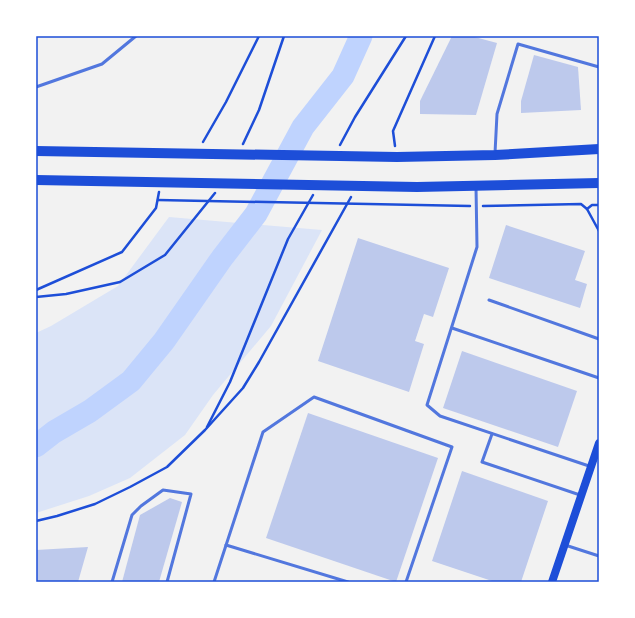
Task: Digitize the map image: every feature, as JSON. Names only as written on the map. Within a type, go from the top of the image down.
[{"type":"main road","points":[[36,150],[196,153],[222,155],[397,157],[496,155],[599,149]]},
{"type":"main road","points":[[36,180],[331,186],[476,187],[599,183]]},
{"type":"main road","points":[[552,582],[599,443]]},
{"type":"lane","points":[[36,87],[102,64],[136,36]]},
{"type":"lane","points":[[496,155],[496,114],[518,44],[599,67]]},
{"type":"lane","points":[[476,187],[477,247],[427,405],[440,416],[591,467]]},
{"type":"lane","points":[[489,300],[599,339]]},
{"type":"lane","points":[[452,328],[599,378]]},
{"type":"lane","points":[[214,582],[263,432],[314,397],[452,447],[406,582]]},
{"type":"lane","points":[[492,434],[482,462],[581,496]]},
{"type":"lane","points":[[112,582],[132,515],[141,506],[163,490],[191,494],[167,582]]},
{"type":"lane","points":[[226,545],[348,582]]},
{"type":"lane","points":[[565,545],[599,556]]},
{"type":"path","points":[[196,153],[226,102],[259,36]]},
{"type":"path","points":[[336,152],[355,117],[406,36]]},
{"type":"path","points":[[397,157],[392,131],[434,36]]},
{"type":"path","points":[[36,290],[122,252],[156,208],[160,182]]},
{"type":"path","points":[[36,521],[95,504],[130,487],[167,467],[205,430],[247,381],[357,186]]},
{"type":"path","points":[[205,430],[230,382],[288,239],[314,193]]},
{"type":"path","points":[[158,200],[465,206]]},
{"type":"path","points":[[487,206],[582,204],[587,209],[599,231]]},
{"type":"path","points":[[587,209],[592,205],[596,206]]},
{"type":"path","points":[[36,297],[58,295]]},
{"type":"shaded area","points":[[169,217],[322,230],[271,326],[213,395],[185,435],[130,478],[89,496],[36,513],[36,333],[51,326],[118,286]]},
{"type":"building","points":[[452,36],[471,36],[497,43],[476,115],[420,114],[420,101]]},
{"type":"building","points":[[534,55],[578,67],[581,110],[521,113],[521,101]]},
{"type":"building","points":[[506,225],[585,251],[575,280],[587,284],[580,308],[489,278]]},
{"type":"building","points":[[358,238],[449,268],[433,317],[424,314],[415,341],[424,344],[409,392],[318,361]]},
{"type":"building","points":[[462,351],[577,391],[558,447],[443,408]]},
{"type":"building","points":[[308,413],[438,458],[396,582],[266,538]]},
{"type":"building","points":[[462,471],[548,501],[521,582],[495,582],[432,561]]},
{"type":"building","points":[[170,498],[182,502],[159,582],[122,582],[140,515]]},
{"type":"building","points":[[88,547],[78,582],[36,582],[36,550]]},
{"type":"waterway","points":[[36,446],[54,432],[90,411],[131,381],[164,341],[222,258],[256,214],[303,127],[343,76],[361,36]]}]
